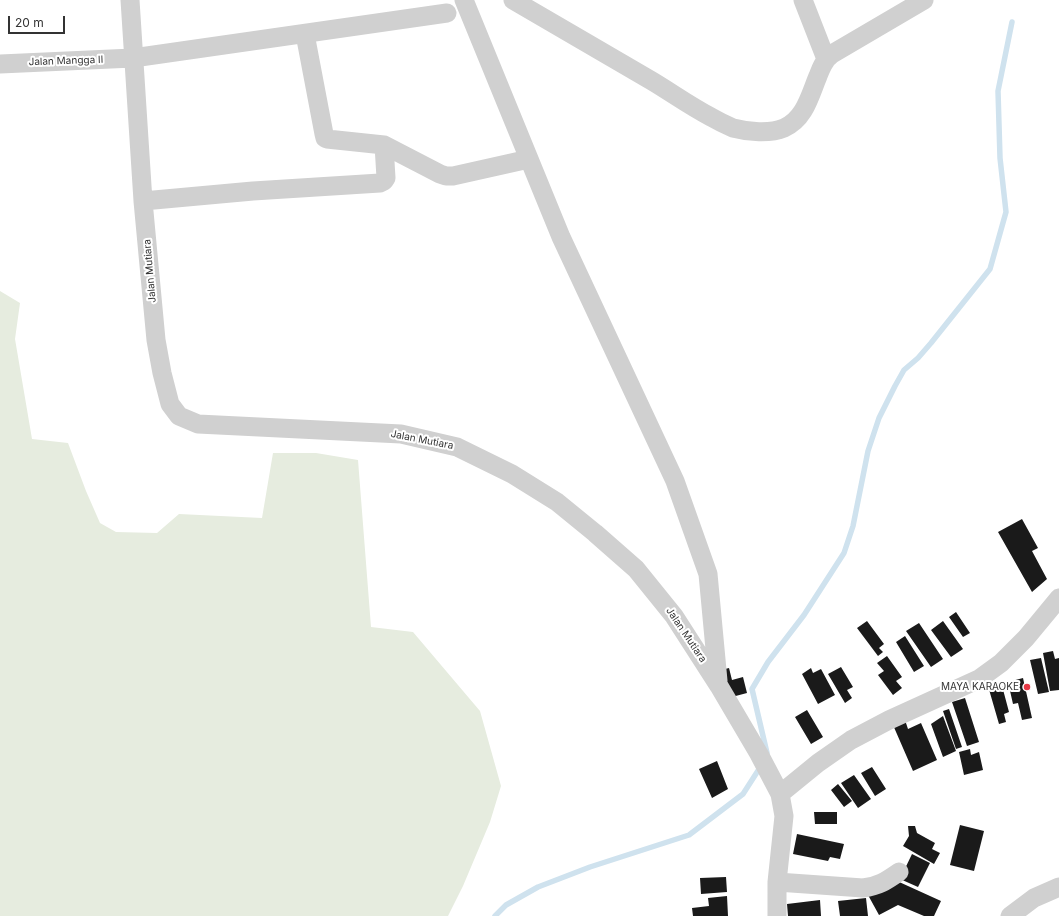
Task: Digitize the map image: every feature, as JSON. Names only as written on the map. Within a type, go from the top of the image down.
[{"type":"street","name":"Jalan Mutiara","points":[[130,0],[143,201],[156,340],[170,404],[179,416],[198,424],[401,434],[457,447],[512,474],[557,502],[595,533],[636,569],[674,616],[760,754],[780,794],[784,816],[777,882],[777,916]]},
{"type":"street","points":[[464,0],[561,237],[675,482],[708,574],[719,686]]},
{"type":"street","points":[[513,0],[653,82],[692,107],[732,127],[747,131],[761,132],[774,131],[793,123],[807,104],[821,67],[826,59],[924,0]]},
{"type":"street","points":[[803,0],[826,59]]},
{"type":"street","name":"Jalan Mangga II","points":[[0,64],[133,58],[447,13]]},
{"type":"street","points":[[305,34],[325,138],[384,145],[446,176],[454,176],[529,159]]},
{"type":"street","points":[[143,201],[253,191],[380,183],[386,178],[384,145]]},
{"type":"street","points":[[780,794],[818,763],[852,740],[889,720],[978,678],[1001,663],[1026,638],[1059,598]]},
{"type":"street","points":[[777,882],[863,888],[880,884],[899,872]]},
{"type":"street","points":[[1010,916],[1034,898],[1059,887]]},
{"type":"shaded area","points":[[0,291],[20,303],[15,339],[32,439],[68,443],[100,523],[116,532],[157,533],[179,514],[262,518],[273,453],[316,453],[358,460],[371,627],[413,632],[480,711],[501,786],[490,822],[463,886],[448,916],[0,916]]},
{"type":"building","points":[[1022,519],[1038,548],[1032,551],[1047,579],[1032,592],[998,532]]},
{"type":"building","points":[[956,612],[970,633],[963,637],[949,617]]},
{"type":"building","points":[[867,621],[884,644],[879,648],[883,652],[878,656],[857,628]]},
{"type":"building","points":[[943,621],[963,649],[951,657],[931,630]]},
{"type":"building","points":[[919,623],[943,659],[931,667],[906,631]]},
{"type":"building","points":[[905,636],[924,666],[914,672],[896,642]]},
{"type":"building","points":[[1053,651],[1055,659],[1059,658],[1059,690],[1050,691],[1043,653]]},
{"type":"building","points":[[887,656],[902,677],[896,681],[902,688],[893,695],[878,675],[884,671],[877,663]]},
{"type":"building","points":[[1041,658],[1049,692],[1038,694],[1030,660]]},
{"type":"building","points":[[841,667],[853,687],[847,690],[852,698],[845,703],[828,674]]},
{"type":"building","points":[[729,668],[732,680],[743,677],[747,693],[728,698],[721,670]]},
{"type":"building","points":[[811,668],[813,673],[821,669],[835,695],[818,704],[802,674]]},
{"type":"building","points":[[1023,678],[1032,718],[1022,720],[1018,703],[1013,704],[1008,682]]},
{"type":"building","points":[[1001,682],[1009,712],[1004,714],[1006,722],[999,724],[988,686]]},
{"type":"building","points":[[965,698],[979,742],[967,746],[952,702]]},
{"type":"building","points":[[949,709],[962,747],[956,749],[943,711]]},
{"type":"building","points":[[807,710],[823,737],[811,744],[795,717]]},
{"type":"building","points":[[943,716],[956,751],[943,757],[931,724]]},
{"type":"building","points":[[905,720],[908,729],[921,723],[937,760],[913,771],[893,725]]},
{"type":"building","points":[[970,749],[971,755],[979,752],[983,770],[964,775],[959,752]]},
{"type":"building","points":[[717,761],[728,789],[712,798],[699,769]]},
{"type":"building","points":[[872,767],[886,789],[875,796],[861,773]]},
{"type":"building","points":[[854,775],[871,799],[858,808],[841,783]]},
{"type":"building","points":[[838,784],[852,801],[844,807],[831,790]]},
{"type":"building","points":[[814,812],[837,812],[837,824],[815,824]]},
{"type":"building","points":[[960,825],[984,831],[974,871],[950,865]]},
{"type":"building","points":[[908,826],[915,826],[917,833],[935,843],[932,849],[940,853],[934,864],[903,846],[909,836]]},
{"type":"building","points":[[797,834],[844,844],[840,859],[830,857],[828,861],[793,854]]},
{"type":"building","points":[[912,854],[930,863],[918,887],[900,879]]},
{"type":"building","points":[[726,877],[727,892],[701,894],[700,878]]},
{"type":"building","points":[[897,881],[941,901],[934,916],[924,916],[898,905],[879,915],[868,895]]},
{"type":"building","points":[[727,896],[728,916],[693,916],[692,908],[709,906],[708,898]]},
{"type":"building","points":[[866,898],[868,916],[840,916],[838,901]]},
{"type":"building","points":[[820,900],[821,916],[788,916],[787,904]]},
{"type":"waterway","points":[[767,753],[752,689],[768,662],[804,615],[844,553],[853,526],[868,451],[879,418],[904,370],[918,358],[931,343],[990,269],[1006,212],[1000,158],[998,91],[1012,22]]},
{"type":"waterway","points":[[495,916],[506,905],[538,887],[590,867],[689,835],[743,794],[761,766]]},
{"type":"place","name":"MAYA KARAOKE","points":[[1027,687]]}]
